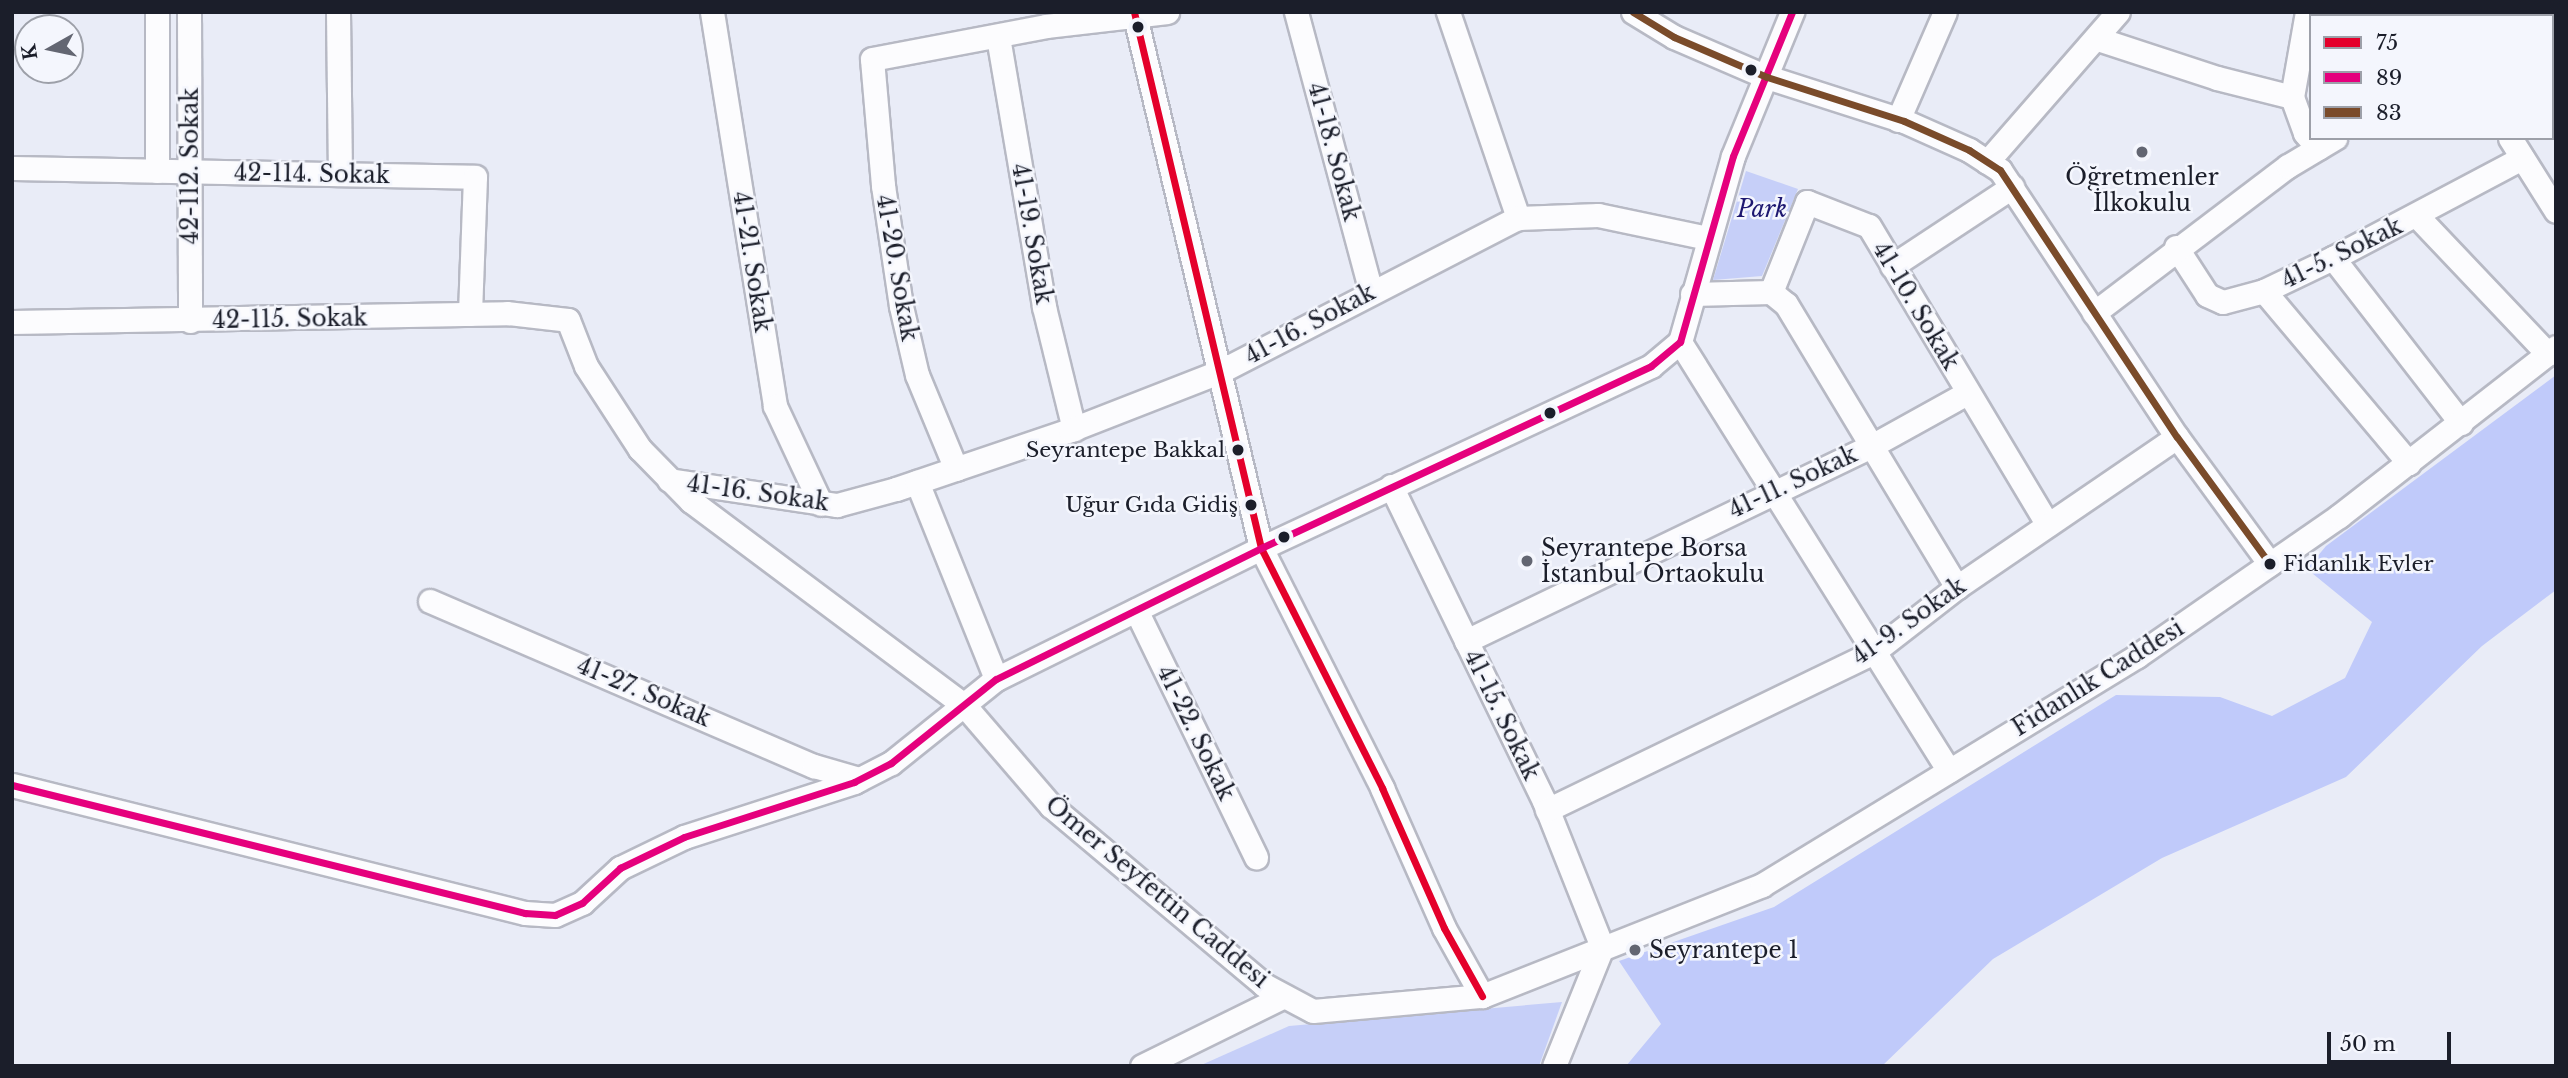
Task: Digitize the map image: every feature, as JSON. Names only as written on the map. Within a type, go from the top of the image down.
[{"type":"street","name":"42-112. Sokak","points":[[157,12],[157,171]]},
{"type":"street","name":"42-112. Sokak","points":[[189,12],[190,321]]},
{"type":"street","points":[[338,12],[340,174]]},
{"type":"street","name":"41-21. Sokak","points":[[712,12],[775,406],[821,504]]},
{"type":"street","points":[[998,37],[1134,13],[1167,12]]},
{"type":"street","name":"41-18. Sokak","points":[[1296,12],[1371,292]]},
{"type":"street","points":[[1448,12],[1518,218]]},
{"type":"street","points":[[1633,12],[1674,37],[1767,77],[1899,120],[1987,162],[2012,187],[2177,437],[2270,564]]},
{"type":"street","points":[[12,785],[524,913],[555,915],[582,903],[620,868],[684,837],[859,779],[891,763],[996,679],[1261,548],[1651,366],[1680,342],[1732,156],[1792,12]]},
{"type":"street","points":[[1899,120],[1945,12]]},
{"type":"street","points":[[1987,162],[2098,39],[2118,12]]},
{"type":"street","points":[[2307,12],[2292,97],[2305,133],[2309,135]]},
{"type":"street","points":[[1134,13],[1181,222],[1222,371],[1261,548],[1381,788],[1444,928],[1482,996]]},
{"type":"street","name":"41-20. Sokak","points":[[956,469],[917,375],[901,306],[883,185],[872,58],[998,37]]},
{"type":"street","name":"41-19. Sokak","points":[[998,37],[1044,307],[1074,429]]},
{"type":"street","points":[[2098,39],[2217,78],[2292,97]]},
{"type":"street","points":[[2511,140],[2556,211]]},
{"type":"street","points":[[2094,313],[2176,247],[2326,143]]},
{"type":"street","name":"41-5. Sokak","points":[[2176,247],[2207,295],[2223,302],[2264,291],[2333,258],[2417,216],[2522,158]]},
{"type":"street","name":"42-114. Sokak","points":[[12,168],[475,177],[470,314]]},
{"type":"street","points":[[1892,266],[2012,187]]},
{"type":"street","name":"41-10. Sokak","points":[[1771,292],[1807,202],[1868,226],[2048,525]]},
{"type":"street","name":"41-16. Sokak","points":[[669,480],[837,505],[917,482],[1074,429],[1222,371],[1518,218],[1598,215],[1708,238]]},
{"type":"street","points":[[2417,216],[2552,350]]},
{"type":"street","points":[[2333,258],[2461,423]]},
{"type":"street","points":[[2264,291],[2409,463]]},
{"type":"street","points":[[1692,294],[1771,292],[1786,304],[1875,444],[1957,587]]},
{"type":"street","name":"42-115. Sokak","points":[[12,322],[190,321],[470,314],[568,320]]},
{"type":"street","name":"Ömer Seyfettin Caddesi","points":[[568,320],[586,366],[640,449],[669,480],[810,594],[964,705],[1051,806],[1264,985],[1313,1011],[1482,996],[1602,947]]},
{"type":"street","points":[[1680,342],[1872,653],[1949,771]]},
{"type":"street","name":"Fidanlık Caddesi","points":[[1602,947],[1762,886],[2137,656],[2409,463],[2552,350]]},
{"type":"street","name":"41-11. Sokak","points":[[1466,641],[1772,491],[1875,444],[1967,393]]},
{"type":"street","name":"41-9. Sokak","points":[[1547,810],[1872,653],[1957,587],[2177,437]]},
{"type":"street","points":[[917,482],[996,679]]},
{"type":"street","name":"41-15. Sokak","points":[[1391,486],[1547,810],[1602,947]]},
{"type":"street","name":"41-27. Sokak","points":[[430,601],[814,766],[859,779]]},
{"type":"street","name":"41-22. Sokak","points":[[1136,610],[1256,857]]},
{"type":"street","points":[[1554,1066],[1602,947]]},
{"type":"street","points":[[1142,1066],[1284,996]]},
{"type":"green space","points":[[2427,12],[2428,14],[2318,14]]},
{"type":"green space","name":"Park","points":[[1746,171],[1798,189],[1762,276],[1713,280]]},
{"type":"green space","points":[[1562,1002],[1539,1066],[1199,1066],[1289,1026]]},
{"type":"shaded area","points":[[2556,375],[2556,590],[2482,646],[2346,777],[2162,858],[1993,959],[1882,1066],[1626,1066],[1661,1024],[1619,961],[1774,907],[2116,695],[2220,697],[2272,716],[2345,678],[2372,622],[2307,569],[2326,546]]},
{"type":"transit line","name":"75","points":[[1134,12],[1261,548],[1382,788],[1444,928],[1482,996]]},
{"type":"transit line","name":"83","points":[[1633,12],[1674,37],[1767,77],[1904,121],[1969,150],[2000,170],[2177,437],[2270,564]]},
{"type":"transit line","name":"89","points":[[12,785],[525,913],[555,915],[582,903],[620,868],[684,837],[854,782],[891,763],[996,679],[1261,548],[1651,366],[1680,342],[1733,156],[1792,12]]},
{"type":"place","name":"Öğretmenler İlkokulu","points":[[2142,152]]},
{"type":"place","name":"Seyrantepe Bakkal","points":[[1238,450]]},
{"type":"place","name":"Uğur Gıda Gidiş","points":[[1251,505]]},
{"type":"place","name":"Seyrantepe Borsa İstanbul Ortaokulu","points":[[1527,561]]},
{"type":"place","name":"Fidanlık Evler","points":[[2270,564]]},
{"type":"place","name":"Seyrantepe 1","points":[[1635,950]]}]
